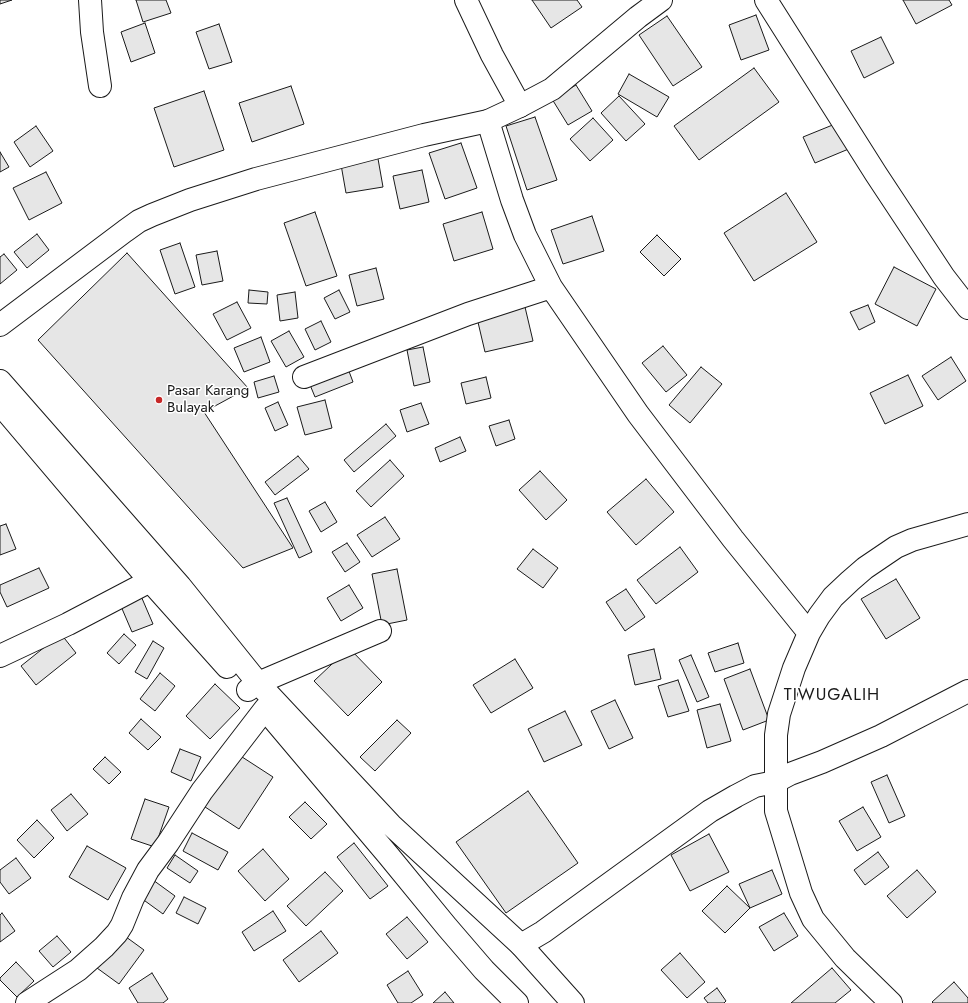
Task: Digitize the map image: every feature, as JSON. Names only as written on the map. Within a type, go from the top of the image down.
[{"type":"main road","points":[[90,0],[92,32],[100,86]]},
{"type":"main road","points":[[466,0],[492,55],[520,106]]},
{"type":"main road","points":[[0,325],[125,231],[139,221],[152,215],[190,200],[256,179],[424,135],[488,121],[520,106],[552,89],[638,17],[661,0]]},
{"type":"main road","points":[[766,0],[889,194],[944,276],[968,308]]},
{"type":"main road","points":[[488,121],[512,200],[525,234],[551,287],[638,414],[733,538],[809,633]]},
{"type":"main road","points":[[304,377],[468,314],[551,287]]},
{"type":"main road","points":[[0,381],[180,586],[253,687],[265,709],[447,927],[484,970],[517,1003]]},
{"type":"main road","points":[[0,404],[150,581],[253,687],[391,825],[521,945],[573,1003]]},
{"type":"main road","points":[[891,1003],[845,958],[813,919],[801,893],[776,811],[776,735],[779,714],[794,668],[809,633],[833,597],[850,581],[891,550],[912,540],[968,524]]},
{"type":"main road","points":[[0,656],[68,624],[150,581]]},
{"type":"main road","points":[[253,687],[380,631]]},
{"type":"main road","points":[[521,945],[543,932],[710,811],[736,796],[755,786],[775,782],[790,774],[822,762],[881,736],[968,691]]},
{"type":"main road","points":[[26,1003],[78,970],[104,947],[117,932],[122,925],[133,898],[148,870],[168,843],[202,791],[265,709]]},
{"type":"building","points":[[0,0],[12,0],[0,4]]},
{"type":"building","points":[[136,0],[166,0],[171,13],[143,22]]},
{"type":"building","points":[[532,0],[577,0],[582,7],[551,28]]},
{"type":"building","points":[[903,0],[949,0],[952,5],[916,24]]},
{"type":"building","points":[[756,15],[769,50],[741,60],[729,25]]},
{"type":"building","points":[[667,16],[702,67],[673,86],[639,35]]},
{"type":"building","points":[[145,23],[155,53],[131,62],[121,32]]},
{"type":"building","points":[[219,24],[232,62],[209,69],[196,32]]},
{"type":"building","points":[[881,37],[894,63],[864,78],[851,51]]},
{"type":"building","points":[[754,68],[779,102],[699,160],[674,126]]},
{"type":"building","points":[[629,74],[669,97],[657,117],[618,94]]},
{"type":"building","points":[[576,85],[592,111],[568,125],[552,99]]},
{"type":"building","points":[[291,86],[304,124],[252,142],[239,103]]},
{"type":"building","points":[[204,91],[224,150],[174,167],[154,108]]},
{"type":"building","points":[[619,96],[645,124],[626,141],[601,113]]},
{"type":"building","points":[[535,117],[557,180],[527,190],[506,126]]},
{"type":"building","points":[[593,118],[613,140],[590,161],[570,139]]},
{"type":"building","points":[[840,122],[851,148],[815,163],[803,137]]},
{"type":"building","points":[[36,126],[53,151],[30,167],[14,142]]},
{"type":"building","points":[[461,143],[477,188],[445,199],[429,153]]},
{"type":"building","points":[[0,152],[9,167],[0,172]]},
{"type":"building","points":[[377,153],[383,187],[346,193],[340,159]]},
{"type":"building","points":[[422,170],[429,202],[400,209],[393,176]]},
{"type":"building","points":[[46,172],[62,203],[29,220],[13,188]]},
{"type":"building","points":[[786,193],[817,242],[754,281],[724,233]]},
{"type":"building","points":[[315,212],[337,276],[306,286],[284,223]]},
{"type":"building","points":[[482,212],[493,249],[454,261],[443,224]]},
{"type":"building","points":[[592,216],[604,251],[563,264],[551,230]]},
{"type":"building","points":[[37,234],[49,250],[27,268],[14,252]]},
{"type":"building","points":[[657,235],[681,259],[664,276],[640,252]]},
{"type":"building","points":[[180,243],[195,287],[175,294],[160,250]]},
{"type":"building","points":[[217,251],[223,281],[202,285],[196,255]]},
{"type":"building","name":"Pasar Karang Bulayak","points":[[127,253],[248,388],[204,412],[293,548],[243,568],[38,340]]},
{"type":"building","points":[[4,254],[17,270],[0,284],[0,257]]},
{"type":"building","points":[[894,267],[936,289],[917,326],[875,304]]},
{"type":"building","points":[[376,268],[384,299],[357,306],[349,275]]},
{"type":"building","points":[[249,290],[268,292],[267,304],[248,303]]},
{"type":"building","points":[[339,290],[350,312],[335,319],[324,298]]},
{"type":"building","points":[[295,292],[298,318],[280,321],[277,295]]},
{"type":"building","points":[[237,302],[251,328],[227,340],[213,314]]},
{"type":"building","points":[[868,305],[875,322],[859,330],[850,312]]},
{"type":"building","points":[[525,307],[533,341],[485,352],[477,318]]},
{"type":"building","points":[[321,321],[331,342],[315,350],[305,329]]},
{"type":"building","points":[[289,331],[304,357],[286,367],[271,341]]},
{"type":"building","points":[[261,337],[270,362],[244,372],[234,348]]},
{"type":"building","points":[[663,346],[687,375],[666,392],[642,363]]},
{"type":"building","points":[[423,347],[430,382],[414,386],[407,350]]},
{"type":"building","points":[[951,357],[966,381],[938,400],[922,376]]},
{"type":"building","points":[[347,366],[353,382],[315,397],[308,380]]},
{"type":"building","points":[[701,367],[722,384],[690,423],[669,405]]},
{"type":"building","points":[[908,375],[923,406],[885,424],[870,393]]},
{"type":"building","points":[[274,376],[279,392],[258,398],[254,382]]},
{"type":"building","points":[[486,377],[491,398],[466,404],[461,383]]},
{"type":"building","points":[[325,400],[332,428],[305,435],[297,407]]},
{"type":"building","points":[[278,402],[288,425],[275,431],[265,408]]},
{"type":"building","points":[[421,403],[429,424],[407,432],[400,410]]},
{"type":"building","points":[[509,420],[515,439],[496,446],[489,426]]},
{"type":"building","points":[[386,424],[396,436],[354,472],[344,460]]},
{"type":"building","points":[[460,437],[466,451],[440,462],[435,448]]},
{"type":"building","points":[[298,456],[309,469],[275,495],[265,482]]},
{"type":"building","points":[[390,460],[404,476],[371,507],[356,491]]},
{"type":"building","points":[[540,471],[567,500],[546,520],[519,490]]},
{"type":"building","points":[[646,479],[674,512],[636,545],[607,512]]},
{"type":"building","points":[[287,498],[312,552],[299,558],[274,503]]},
{"type":"building","points":[[325,502],[337,522],[321,532],[309,511]]},
{"type":"building","points":[[385,517],[400,539],[372,557],[357,535]]},
{"type":"building","points":[[6,524],[16,549],[0,555],[0,526]]},
{"type":"building","points":[[347,543],[360,562],[345,572],[332,552]]},
{"type":"building","points":[[680,547],[698,572],[656,604],[637,580]]},
{"type":"building","points":[[533,549],[558,568],[543,588],[517,569]]},
{"type":"building","points":[[39,568],[49,588],[7,607],[0,592],[0,585]]},
{"type":"building","points":[[397,569],[407,620],[382,625],[372,574]]},
{"type":"building","points":[[896,579],[920,618],[886,639],[861,599]]},
{"type":"building","points":[[349,585],[363,608],[341,621],[327,598]]},
{"type":"building","points":[[626,589],[645,617],[625,631],[606,602]]},
{"type":"building","points":[[141,596],[153,624],[132,632],[120,604]]},
{"type":"building","points":[[61,634],[76,653],[36,685],[21,666]]},
{"type":"building","points":[[124,634],[136,645],[119,664],[107,653]]},
{"type":"building","points":[[153,641],[164,648],[147,679],[135,672]]},
{"type":"building","points":[[738,643],[744,663],[715,672],[708,653]]},
{"type":"building","points":[[349,648],[382,682],[348,716],[314,681]]},
{"type":"building","points":[[654,649],[661,679],[635,685],[628,655]]},
{"type":"building","points":[[691,655],[709,697],[697,702],[679,660]]},
{"type":"building","points":[[515,659],[533,688],[491,713],[473,685]]},
{"type":"building","points":[[750,669],[769,720],[743,730],[724,679]]},
{"type":"building","points":[[160,673],[175,686],[155,711],[140,699]]},
{"type":"building","points":[[678,680],[689,711],[668,717],[658,686]]},
{"type":"building","points":[[215,684],[240,708],[210,739],[186,716]]},
{"type":"building","points":[[615,700],[633,738],[609,749],[591,711]]},
{"type":"building","points":[[720,704],[731,741],[707,748],[697,710]]},
{"type":"building","points":[[565,711],[582,745],[544,762],[528,729]]},
{"type":"building","points":[[141,719],[161,737],[148,750],[129,733]]},
{"type":"building","points":[[397,720],[411,733],[375,771],[360,757]]},
{"type":"building","points":[[180,749],[201,757],[191,781],[171,772]]},
{"type":"building","points":[[236,753],[273,777],[239,829],[202,805]]},
{"type":"building","points":[[105,757],[121,772],[109,784],[93,769]]},
{"type":"building","points":[[887,775],[905,816],[889,823],[871,782]]},
{"type":"building","points":[[528,791],[578,863],[506,913],[456,842]]},
{"type":"building","points":[[71,794],[88,814],[67,831],[51,810]]},
{"type":"building","points":[[145,799],[169,807],[155,847],[131,839]]},
{"type":"building","points":[[305,802],[327,824],[311,839],[289,817]]},
{"type":"building","points":[[863,807],[881,837],[857,851],[839,821]]},
{"type":"building","points":[[37,820],[54,838],[34,858],[17,840]]},
{"type":"building","points":[[192,833],[228,852],[218,870],[183,851]]},
{"type":"building","points":[[709,834],[729,872],[690,891],[671,855]]},
{"type":"building","points":[[354,843],[388,886],[370,899],[337,857]]},
{"type":"building","points":[[87,846],[126,868],[108,900],[69,877]]},
{"type":"building","points":[[263,849],[289,879],[265,901],[238,871]]},
{"type":"building","points":[[878,852],[889,867],[865,885],[854,870]]},
{"type":"building","points":[[175,855],[198,871],[190,883],[167,868]]},
{"type":"building","points":[[16,858],[31,878],[9,894],[0,882],[0,870]]},
{"type":"building","points":[[772,870],[782,894],[750,908],[739,884]]},
{"type":"building","points":[[917,870],[936,892],[907,918],[887,896]]},
{"type":"building","points":[[325,872],[343,891],[306,926],[287,906]]},
{"type":"building","points":[[153,880],[175,896],[163,914],[141,898]]},
{"type":"building","points":[[727,886],[750,908],[725,933],[702,911]]},
{"type":"building","points":[[184,897],[206,908],[198,924],[176,913]]},
{"type":"building","points":[[273,911],[286,931],[254,951],[242,932]]},
{"type":"building","points":[[2,913],[15,931],[0,942],[0,915]]},
{"type":"building","points":[[784,913],[798,936],[774,951],[759,927]]},
{"type":"building","points":[[407,917],[428,942],[407,959],[386,934]]},
{"type":"building","points":[[321,931],[338,953],[299,982],[283,960]]},
{"type":"building","points":[[122,934],[144,950],[119,984],[97,968]]},
{"type":"building","points":[[57,936],[71,952],[53,967],[39,951]]},
{"type":"building","points":[[680,953],[705,982],[687,998],[661,970]]},
{"type":"building","points":[[16,962],[34,981],[17,997],[0,980],[0,978]]},
{"type":"building","points":[[832,968],[851,990],[835,1003],[791,1003]]},
{"type":"building","points":[[408,971],[423,995],[411,1003],[398,1003],[387,985]]},
{"type":"building","points":[[152,973],[168,999],[163,1003],[138,1003],[129,988]]},
{"type":"building","points":[[954,982],[968,998],[968,1003],[932,1002]]},
{"type":"building","points":[[717,988],[726,1001],[724,1003],[708,1003],[704,998]]},
{"type":"building","points":[[445,992],[454,1003],[433,1003]]},
{"type":"place","name":"Pasar Karang Bulayak","points":[[159,400]]},
{"type":"district","name":"TIWUGALIH","points":[[832,696]]}]
